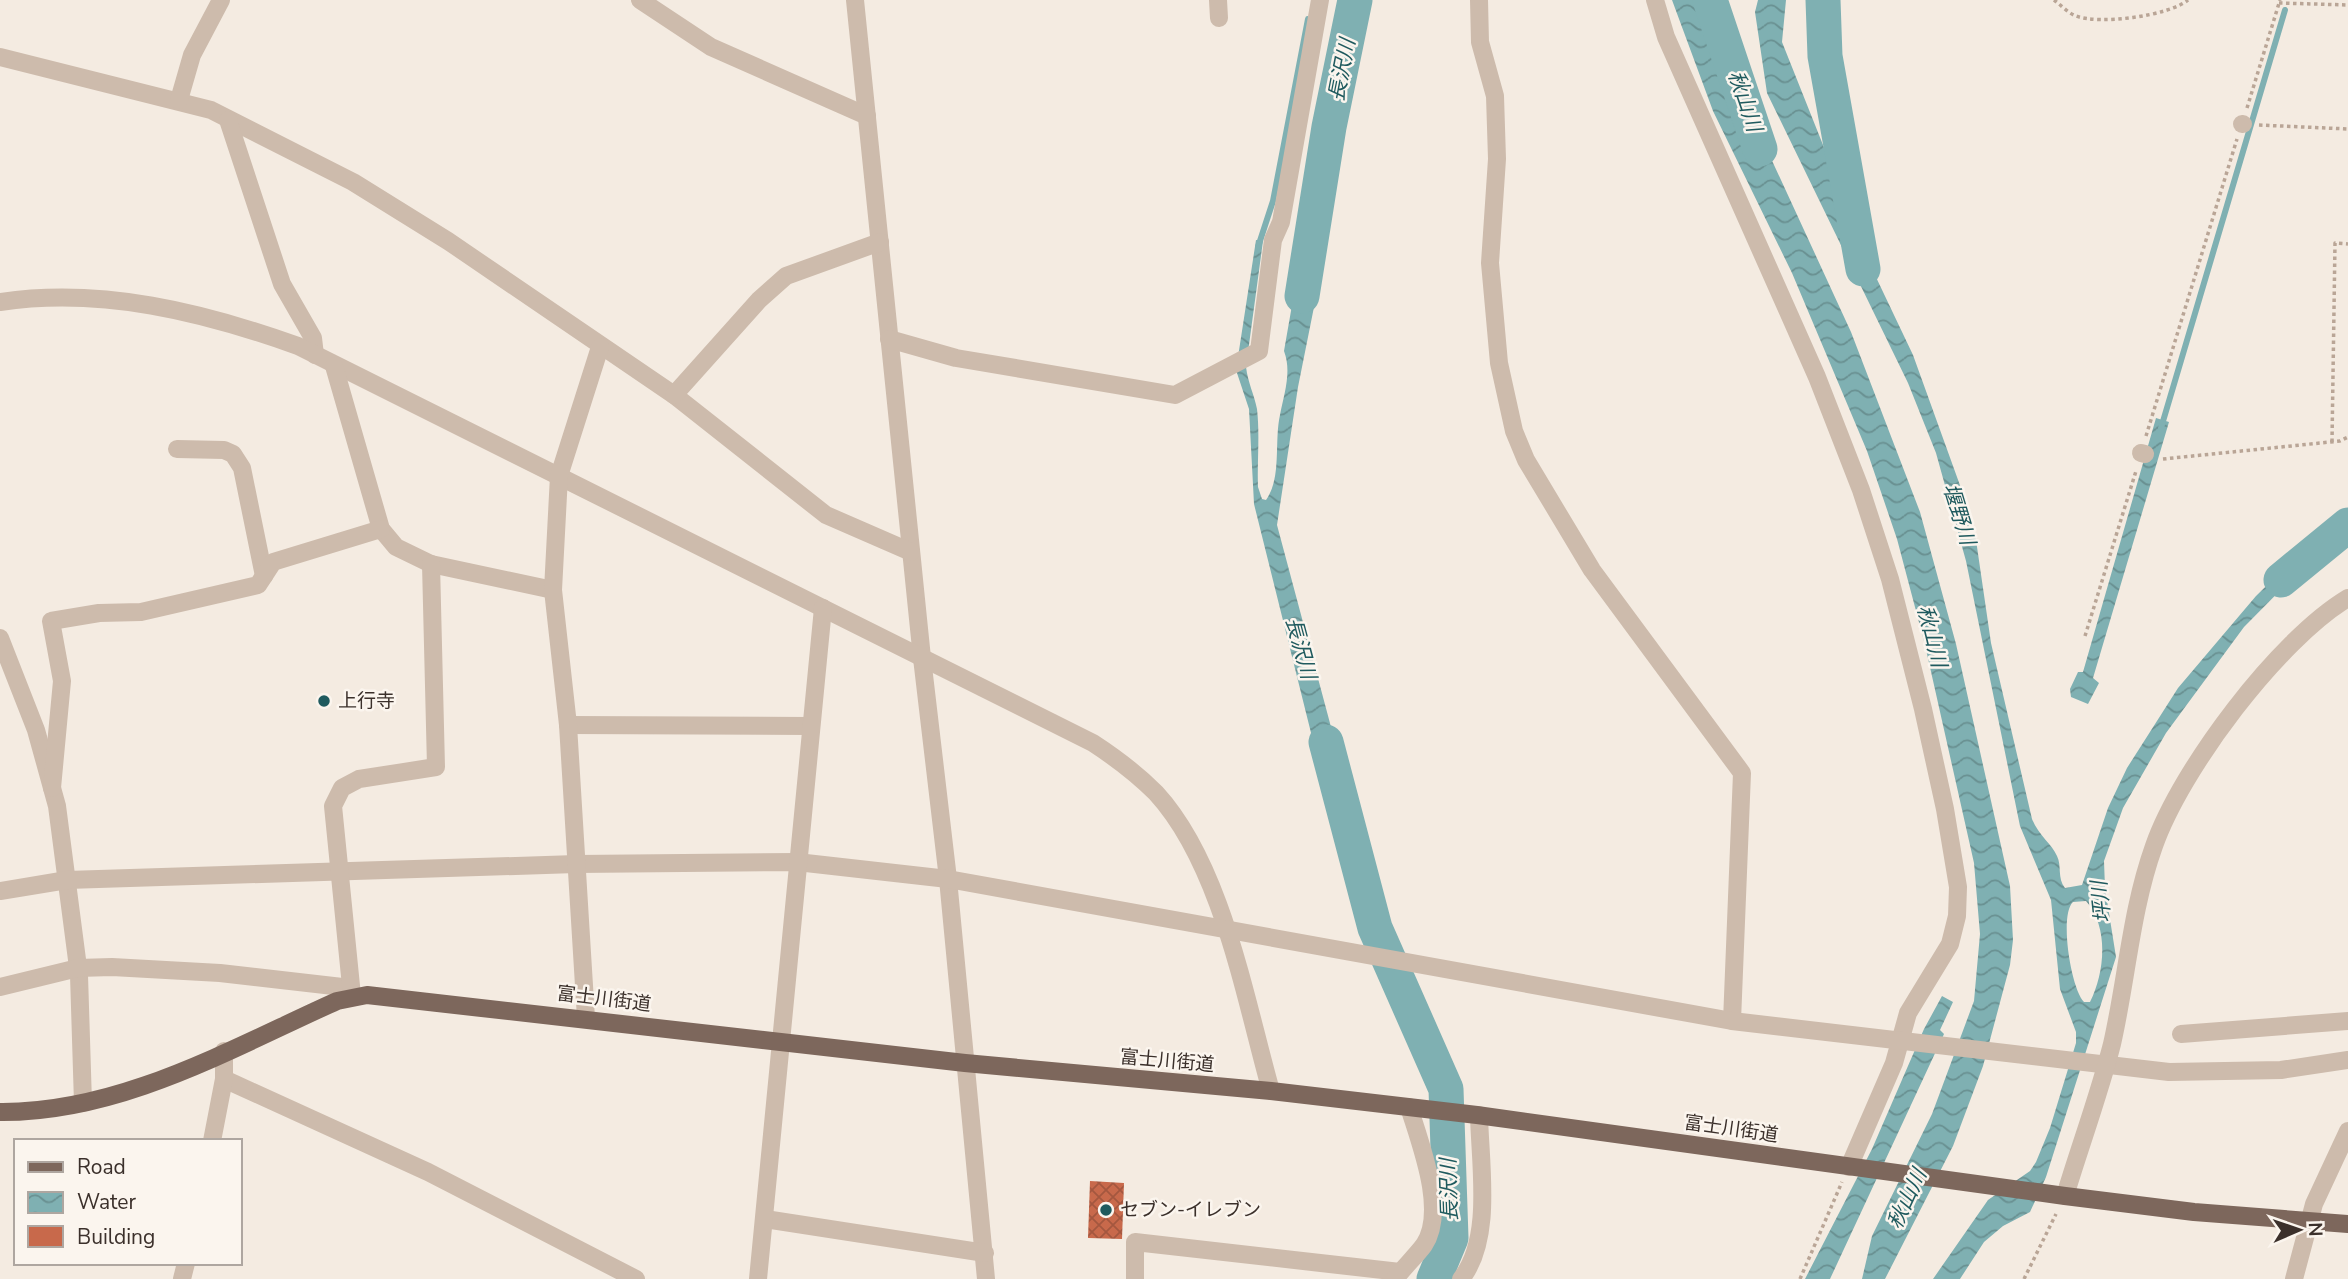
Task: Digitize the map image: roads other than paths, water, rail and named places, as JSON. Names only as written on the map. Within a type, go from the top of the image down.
[{"type":"main road","name":"富士川街道","points":[[0,1112],[83,1103],[159,1080],[352,992],[965,1063],[1271,1091],[1478,1115],[2065,1196],[2194,1212],[2348,1224]]},
{"type":"street","points":[[179,100],[192,55],[221,0]]},
{"type":"street","points":[[640,0],[712,47],[867,117]]},
{"type":"street","points":[[855,0],[922,658],[948,879],[986,1279]]},
{"type":"street","points":[[889,339],[956,358],[1175,395],[1259,351],[1273,240],[1281,222],[1320,0]]},
{"type":"street","points":[[1479,0],[1480,42],[1495,96],[1497,159],[1490,263],[1499,363],[1514,432],[1526,460],[1592,570],[1742,773],[1732,1021]]},
{"type":"street","points":[[1655,0],[1666,37],[1817,377],[1861,490],[1890,579],[1923,709],[1956,874],[1957,916],[1950,944],[1908,1013],[1908,1041],[1855,1168]]},
{"type":"street","points":[[0,57],[179,100],[228,120],[385,202],[449,241],[600,347],[674,395],[826,515],[911,552]]},
{"type":"street","points":[[228,120],[282,284],[313,338],[315,355]]},
{"type":"street","points":[[674,395],[759,300],[786,276],[880,242]]},
{"type":"street","points":[[0,302],[79,298],[135,302],[235,323],[315,355],[1093,743],[1125,764],[1157,795],[1191,844],[1215,897],[1271,1091]]},
{"type":"street","points":[[586,1018],[568,725],[553,590],[559,477],[600,347]]},
{"type":"street","points":[[334,366],[381,529],[396,547],[431,564],[553,590]]},
{"type":"street","points":[[177,449],[224,450],[233,454],[242,468],[264,576]]},
{"type":"street","points":[[52,788],[62,681],[51,621],[99,613],[141,612],[258,585],[273,562],[381,529]]},
{"type":"street","points":[[0,987],[78,968],[220,973],[352,992],[333,806],[342,788],[359,779],[436,767],[431,564]]},
{"type":"street","points":[[2065,1196],[2104,1066],[2125,984],[2135,913],[2154,845],[2190,774],[2235,707],[2290,649],[2348,598]]},
{"type":"street","points":[[758,1279],[823,608]]},
{"type":"street","points":[[0,638],[36,730],[52,788],[78,968],[83,1103]]},
{"type":"street","points":[[568,725],[810,726]]},
{"type":"street","points":[[0,891],[66,880],[576,864],[797,862],[948,879],[1732,1021],[2169,1072],[2231,1073],[2281,1070],[2348,1060]]},
{"type":"street","points":[[2181,1034],[2348,1021]]},
{"type":"street","points":[[212,1139],[224,1079],[224,1051]]},
{"type":"street","points":[[224,1079],[428,1172],[636,1279]]},
{"type":"street","points":[[1135,1279],[1135,1242],[1398,1275],[1425,1244],[1432,1222],[1429,1171],[1410,1108]]},
{"type":"street","points":[[1461,1279],[1473,1264],[1481,1234],[1478,1115]]},
{"type":"street","points":[[2294,1279],[2314,1204],[2348,1131]]},
{"type":"street","points":[[765,1219],[985,1253]]},
{"type":"water","points":[[1672,0],[1698,0],[1851,332],[1920,512],[1956,644],[2010,886],[2013,940],[2010,965],[1983,1066],[1953,1146],[1885,1279],[1862,1279],[1872,1236],[1932,1114],[1974,1001],[1980,934],[1974,863],[1925,645],[1897,539],[1867,451],[1792,273],[1713,111]]},
{"type":"water","points":[[1758,0],[1786,0],[1782,42],[1874,273],[1913,355],[1966,502],[1976,540],[1991,643],[2032,819],[2057,856],[2065,888],[2082,885],[2108,808],[2127,768],[2178,688],[2256,596],[2314,539],[2318,552],[2244,627],[2166,733],[2123,808],[2104,861],[2105,888],[2116,957],[2046,1177],[2030,1212],[2003,1226],[1984,1242],[1960,1279],[1933,1279],[1988,1200],[2030,1171],[2036,1162],[2050,1128],[2076,1043],[2076,1032],[2060,989],[2051,900],[2020,826],[1966,561],[1936,453],[1908,383],[1767,93],[1755,12]],"holes":[[[2086,901],[2093,912],[2101,936],[2101,964],[2090,1002],[2084,1002],[2079,995],[2071,968],[2067,921],[2073,902]]]},
{"type":"water","points":[[1256,240],[1263,241],[1246,367],[1257,409],[1258,487],[1262,499],[1266,500],[1276,470],[1278,425],[1287,375],[1284,351],[1302,248],[1314,251],[1311,289],[1316,297],[1298,387],[1277,525],[1346,783],[1326,793],[1254,504],[1249,409],[1236,370]]},
{"type":"water","points":[[2156,418],[2169,422],[2093,678],[2099,683],[2088,704],[2071,697],[2070,689],[2078,672],[2083,672]]},
{"type":"water","points":[[1942,996],[1953,1002],[1940,1030],[1944,1034],[1830,1279],[1805,1279],[1872,1149],[1924,1029]]},
{"type":"waterway","name":"長沢川","points":[[1302,296],[1329,127],[1355,0]]},
{"type":"waterway","name":"秋山川","points":[[1710,0],[1760,149]]},
{"type":"waterway","name":"堰野川","points":[[1823,0],[1825,56],[1863,269]]},
{"type":"waterway","points":[[2161,428],[2285,10]]},
{"type":"waterway","points":[[1258,247],[1273,201],[1308,19]]},
{"type":"waterway","name":"坪川","points":[[2281,580],[2348,525]]},
{"type":"waterway","name":"長沢川","points":[[1326,742],[1375,928],[1446,1089],[1451,1238],[1434,1279]]},
{"type":"place","name":"上行寺","points":[[324,701]]},
{"type":"place","name":"セブン-イレブン","points":[[1106,1210]]}]
